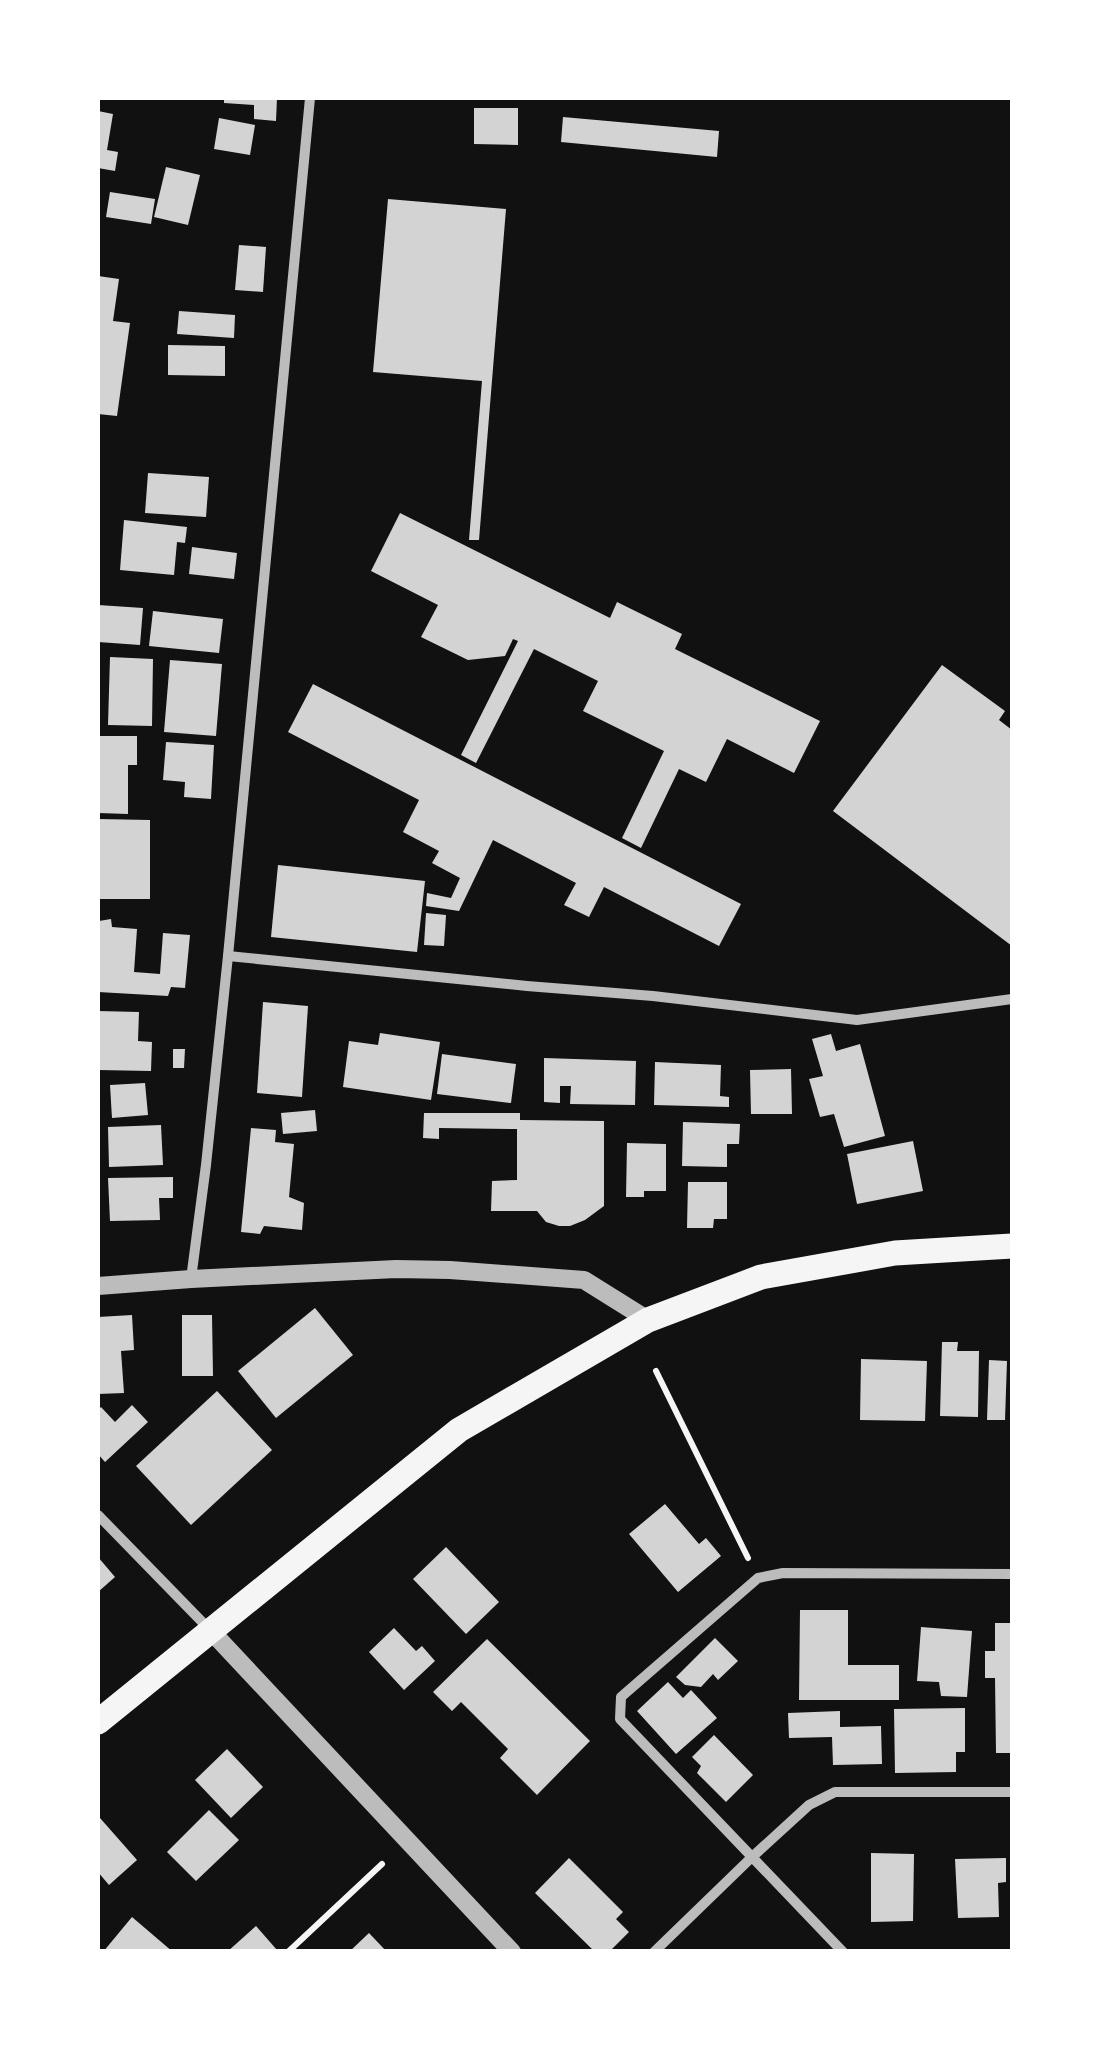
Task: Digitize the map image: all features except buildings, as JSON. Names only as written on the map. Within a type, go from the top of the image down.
[{"type":"main road","points":[[98,1722],[458,1430],[648,1320],[761,1277],[894,1253],[1012,1246]]},
{"type":"street","points":[[191,1279],[228,956],[310,98]]},
{"type":"street","points":[[228,956],[652,996],[857,1020],[1012,998]]},
{"type":"street","points":[[98,1286],[450,1270],[584,1280],[648,1320]]},
{"type":"street","points":[[98,1515],[512,1952]]},
{"type":"street","points":[[842,1952],[620,1719],[621,1697],[758,1578],[783,1573],[1012,1574]]},
{"type":"street","points":[[654,1952],[809,1805],[835,1792],[1012,1792]]},
{"type":"path","points":[[656,1371],[758,1578]]},
{"type":"path","points":[[288,1952],[382,1864]]}]
